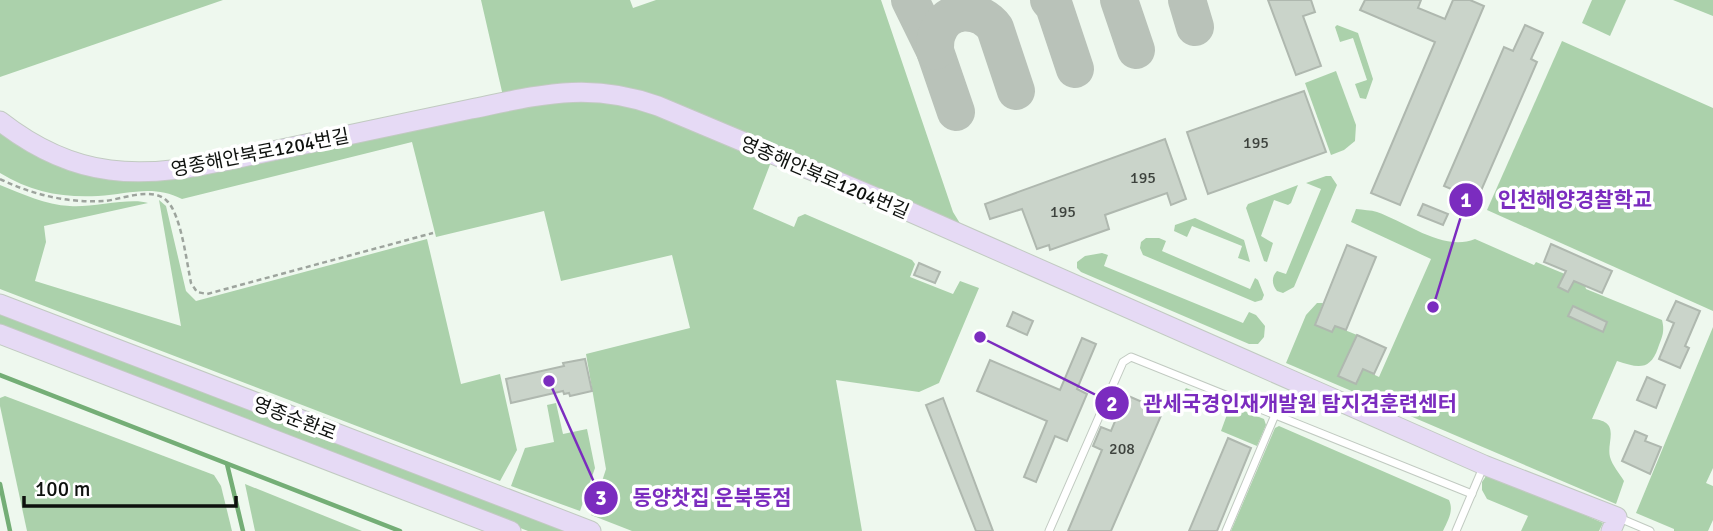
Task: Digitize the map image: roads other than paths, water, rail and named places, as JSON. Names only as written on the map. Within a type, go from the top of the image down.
[{"type":"street","name":"영종해안북로1204번길","points":[[0,121],[30,142],[68,160],[111,170],[160,172],[548,93],[617,93],[658,106],[901,208],[1614,524]]},
{"type":"street","name":"영종순환로","points":[[0,304],[591,531]]},
{"type":"street","name":"영종순환로","points":[[0,334],[512,531]]},
{"type":"lane","points":[[1049,531],[1126,358],[1130,356],[1472,494]]},
{"type":"lane","points":[[1226,531],[1275,415]]},
{"type":"lane","points":[[1456,531],[1484,465]]},
{"type":"lane","points":[[1614,524],[1650,531]]},
{"type":"waterway","points":[[0,375],[400,531]]},
{"type":"waterway","points":[[227,464],[243,531]]},
{"type":"waterway","points":[[0,484],[10,531]]},
{"type":"place","name":"인천해양경찰학교","points":[[1433,307]]},
{"type":"place","name":"관세국경인재개발원 탐지견훈련센터","points":[[980,337]]},
{"type":"place","name":"동양찻집 운북동점","points":[[549,381]]}]
